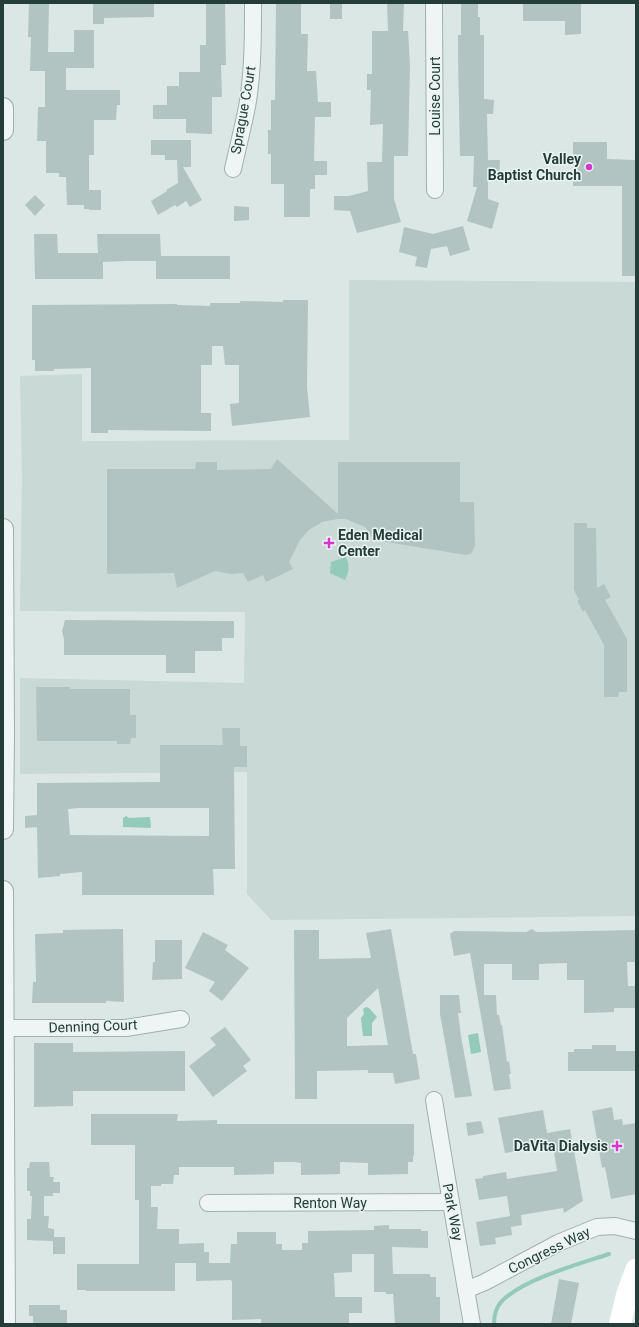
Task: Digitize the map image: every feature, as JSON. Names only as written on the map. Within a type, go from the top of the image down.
[{"type":"main road","points":[[620,1324],[627,1295],[636,1270]]},
{"type":"street","name":"Sprague Court","points":[[233,169],[248,101],[253,38],[253,3]]},
{"type":"street","name":"Louise Court","points":[[434,3],[435,190]]},
{"type":"street","points":[[3,108],[3,130]]},
{"type":"street","points":[[3,529],[3,829]]},
{"type":"street","points":[[3,891],[5,1324]]},
{"type":"street","name":"Denning Court","points":[[4,1028],[126,1028],[180,1019]]},
{"type":"street","name":"Park Way","points":[[434,1100],[472,1324]]},
{"type":"street","name":"Renton Way","points":[[208,1203],[451,1202]]},
{"type":"street","name":"Congress Way","points":[[466,1290],[558,1243],[597,1227],[615,1226],[636,1231]]},
{"type":"shaded area","name":"Eden Medical Center","points":[[349,280],[636,282],[636,916],[271,920],[247,894],[247,772],[20,774],[20,678],[244,683],[245,612],[20,611],[22,476],[20,376],[82,374],[82,441],[349,440]]},
{"type":"shaded area","points":[[346,557],[348,568],[345,580],[330,573],[331,562]]},
{"type":"shaded area","points":[[126,816],[129,818],[150,817],[151,827],[123,827],[123,818]]},
{"type":"shaded area","points":[[366,1007],[369,1008],[377,1017],[372,1023],[372,1036],[363,1036],[361,1018],[364,1014],[363,1009]]},
{"type":"shaded area","points":[[478,1033],[481,1052],[471,1054],[468,1035]]},
{"type":"building","points":[[29,3],[49,3],[48,52],[74,52],[74,30],[94,30],[94,68],[66,68],[66,90],[120,90],[120,105],[117,105],[116,120],[94,120],[94,155],[89,155],[89,190],[101,190],[101,210],[84,209],[84,205],[67,205],[66,177],[59,177],[59,173],[46,173],[46,141],[37,141],[38,107],[45,107],[45,71],[30,71],[31,37],[28,37]]},
{"type":"building","points":[[93,3],[154,3],[154,17],[104,18],[104,24],[93,24]]},
{"type":"building","points":[[206,3],[225,3],[226,65],[221,65],[222,97],[212,97],[212,134],[186,133],[186,119],[153,119],[153,105],[167,105],[167,86],[179,86],[179,72],[200,72],[200,45],[206,45]]},
{"type":"building","points":[[276,3],[301,3],[301,34],[308,34],[307,71],[316,71],[318,102],[331,102],[331,117],[315,117],[314,161],[327,161],[327,175],[315,175],[315,189],[310,189],[310,217],[284,217],[284,184],[271,184],[271,154],[268,154],[268,130],[271,130],[271,100],[275,100]]},
{"type":"building","points":[[330,3],[342,3],[342,19],[330,19]]},
{"type":"building","points":[[387,3],[404,3],[403,31],[408,31],[410,65],[408,156],[394,156],[394,199],[401,222],[357,233],[350,211],[334,210],[334,196],[349,196],[368,191],[367,162],[382,162],[383,124],[370,125],[371,90],[367,90],[367,74],[372,74],[372,31],[388,31]]},
{"type":"building","points":[[461,3],[478,3],[480,35],[484,35],[484,99],[494,100],[493,114],[487,114],[488,160],[500,160],[499,180],[488,180],[488,199],[499,203],[492,229],[467,221],[477,187],[473,187],[474,156],[460,156],[458,35],[461,35]]},
{"type":"building","points":[[523,3],[581,3],[581,34],[565,35],[565,21],[523,21]]},
{"type":"building","points":[[151,140],[191,140],[191,167],[183,167],[202,200],[190,207],[186,201],[177,207],[175,205],[158,215],[151,201],[178,183],[177,160],[165,160],[165,155],[151,155]]},
{"type":"building","points":[[573,142],[607,142],[607,159],[636,160],[636,276],[622,276],[622,186],[573,186]]},
{"type":"building","points":[[35,195],[45,205],[35,216],[25,205]]},
{"type":"building","points":[[234,206],[249,207],[249,220],[234,221]]},
{"type":"building","points":[[463,226],[470,250],[450,256],[447,246],[431,249],[427,268],[415,266],[417,257],[399,252],[404,227],[433,234]]},
{"type":"building","points":[[34,234],[57,234],[58,253],[98,253],[97,234],[160,234],[161,256],[230,256],[230,279],[156,279],[156,261],[126,261],[103,262],[103,279],[35,279]]},
{"type":"building","points":[[283,300],[308,300],[307,387],[310,417],[232,426],[230,404],[239,403],[239,365],[225,365],[223,346],[212,346],[212,365],[201,365],[201,413],[211,413],[211,431],[108,430],[108,433],[91,433],[91,368],[35,371],[35,360],[32,360],[32,305],[177,304],[210,306],[210,303],[240,303],[240,301],[283,302]]},
{"type":"building","points":[[277,459],[338,514],[338,462],[460,462],[460,502],[474,502],[475,545],[473,551],[466,555],[380,541],[372,537],[365,527],[346,519],[338,519],[322,522],[309,530],[300,540],[289,562],[293,569],[266,582],[263,575],[248,582],[243,573],[231,574],[215,571],[177,588],[174,573],[107,574],[107,469],[195,469],[196,462],[217,462],[217,470],[271,469]]},
{"type":"building","points":[[574,523],[587,523],[587,528],[596,528],[597,588],[604,584],[611,597],[605,600],[627,639],[627,692],[619,692],[618,697],[604,697],[604,645],[585,610],[583,612],[577,601],[579,600],[574,590]]},
{"type":"building","points":[[65,620],[234,621],[234,638],[222,638],[222,651],[195,651],[195,673],[166,673],[166,655],[64,655],[64,639],[62,631]]},
{"type":"building","points":[[36,687],[70,687],[70,689],[130,689],[130,715],[136,715],[136,738],[131,738],[130,744],[117,744],[117,741],[37,741]]},
{"type":"building","points":[[222,728],[240,728],[240,746],[247,746],[247,767],[234,767],[235,869],[213,869],[214,895],[82,895],[82,872],[38,878],[37,827],[25,828],[25,816],[37,815],[37,783],[160,782],[160,745],[223,745]],"holes":[[[209,808],[209,836],[70,835],[68,809]]]},
{"type":"building","points":[[123,929],[124,1002],[32,1003],[33,982],[36,982],[35,934],[63,933],[63,930]]},
{"type":"building","points":[[391,929],[413,1054],[416,1054],[420,1079],[395,1084],[393,1073],[368,1073],[368,1070],[317,1071],[317,1099],[295,1099],[294,930],[319,930],[319,959],[371,958],[366,933]],"holes":[[[378,988],[388,1045],[347,1046],[347,1018]]]},
{"type":"building","points":[[532,929],[536,932],[636,930],[636,962],[627,962],[628,986],[636,986],[636,1008],[614,1008],[614,1012],[584,1013],[584,980],[567,980],[567,963],[539,964],[539,980],[512,980],[512,964],[484,964],[484,995],[496,995],[497,1015],[499,1015],[502,1025],[507,1062],[509,1061],[511,1074],[509,1074],[511,1089],[494,1091],[470,953],[454,956],[450,934],[454,931],[526,932]]},
{"type":"building","points":[[203,932],[228,945],[225,950],[249,968],[222,1001],[209,991],[215,982],[185,968]]},
{"type":"building","points":[[155,940],[182,940],[182,979],[152,980],[153,962],[155,962]]},
{"type":"building","points":[[440,995],[459,995],[461,1013],[458,1013],[472,1096],[455,1098],[440,1014]]},
{"type":"building","points":[[225,1027],[251,1060],[243,1066],[247,1071],[213,1097],[189,1066],[216,1045],[210,1038]]},
{"type":"building","points":[[34,1043],[73,1043],[73,1052],[185,1051],[185,1091],[73,1091],[73,1106],[34,1107]]},
{"type":"building","points":[[592,1045],[616,1045],[616,1051],[636,1051],[636,1071],[568,1071],[568,1052],[574,1052],[574,1049],[592,1049]]},
{"type":"building","name":"DaVita Dialysis","points":[[612,1107],[614,1120],[622,1119],[623,1125],[636,1123],[636,1194],[611,1199],[605,1167],[602,1168],[592,1111]]},
{"type":"building","points":[[543,1110],[547,1133],[570,1129],[583,1201],[564,1213],[563,1208],[521,1215],[522,1225],[511,1227],[512,1235],[495,1238],[496,1244],[480,1246],[476,1222],[510,1216],[507,1196],[479,1200],[475,1179],[506,1172],[507,1179],[557,1171],[553,1145],[505,1153],[498,1118]]},
{"type":"building","points":[[91,1114],[178,1114],[177,1121],[217,1120],[217,1124],[414,1124],[414,1156],[413,1155],[413,1162],[408,1162],[408,1174],[368,1175],[368,1163],[340,1162],[340,1174],[301,1175],[301,1163],[295,1162],[274,1162],[274,1174],[234,1175],[234,1167],[179,1167],[179,1175],[174,1175],[173,1184],[151,1186],[151,1207],[158,1207],[157,1229],[179,1229],[179,1244],[204,1243],[204,1252],[209,1252],[209,1263],[230,1263],[231,1244],[237,1244],[237,1232],[276,1232],[276,1244],[282,1244],[282,1250],[302,1250],[302,1243],[308,1243],[308,1231],[374,1230],[374,1226],[389,1225],[389,1229],[421,1229],[421,1231],[428,1231],[428,1248],[392,1247],[393,1274],[430,1274],[430,1277],[436,1277],[436,1297],[440,1297],[440,1324],[395,1324],[393,1294],[386,1294],[386,1292],[374,1292],[374,1254],[352,1254],[352,1272],[334,1273],[335,1297],[362,1297],[362,1313],[349,1313],[349,1324],[261,1323],[261,1319],[232,1320],[231,1280],[196,1281],[196,1263],[175,1263],[175,1291],[77,1290],[77,1264],[139,1264],[139,1200],[135,1200],[135,1145],[91,1145]]},
{"type":"building","points":[[481,1121],[484,1133],[468,1136],[466,1123]]},
{"type":"building","points":[[30,1162],[49,1162],[50,1177],[54,1177],[53,1182],[60,1182],[60,1193],[53,1193],[53,1196],[44,1196],[44,1216],[49,1216],[48,1228],[54,1229],[54,1237],[65,1237],[65,1254],[53,1254],[53,1241],[27,1240],[27,1219],[31,1219],[32,1196],[30,1196],[30,1191],[27,1191],[27,1168],[29,1168]]},
{"type":"building","points":[[559,1279],[579,1283],[571,1324],[551,1324]]},
{"type":"building","points":[[29,1305],[60,1305],[60,1310],[67,1310],[67,1324],[33,1324],[33,1316],[29,1316]]},
{"type":"waterway","points":[[494,1324],[498,1306],[512,1293],[552,1273],[609,1254]]},
{"type":"place","name":"Valley Baptist Church","points":[[589,167]]},
{"type":"place","name":"Eden Medical Center","points":[[329,543]]},
{"type":"place","name":"DaVita Dialysis","points":[[617,1146]]}]
